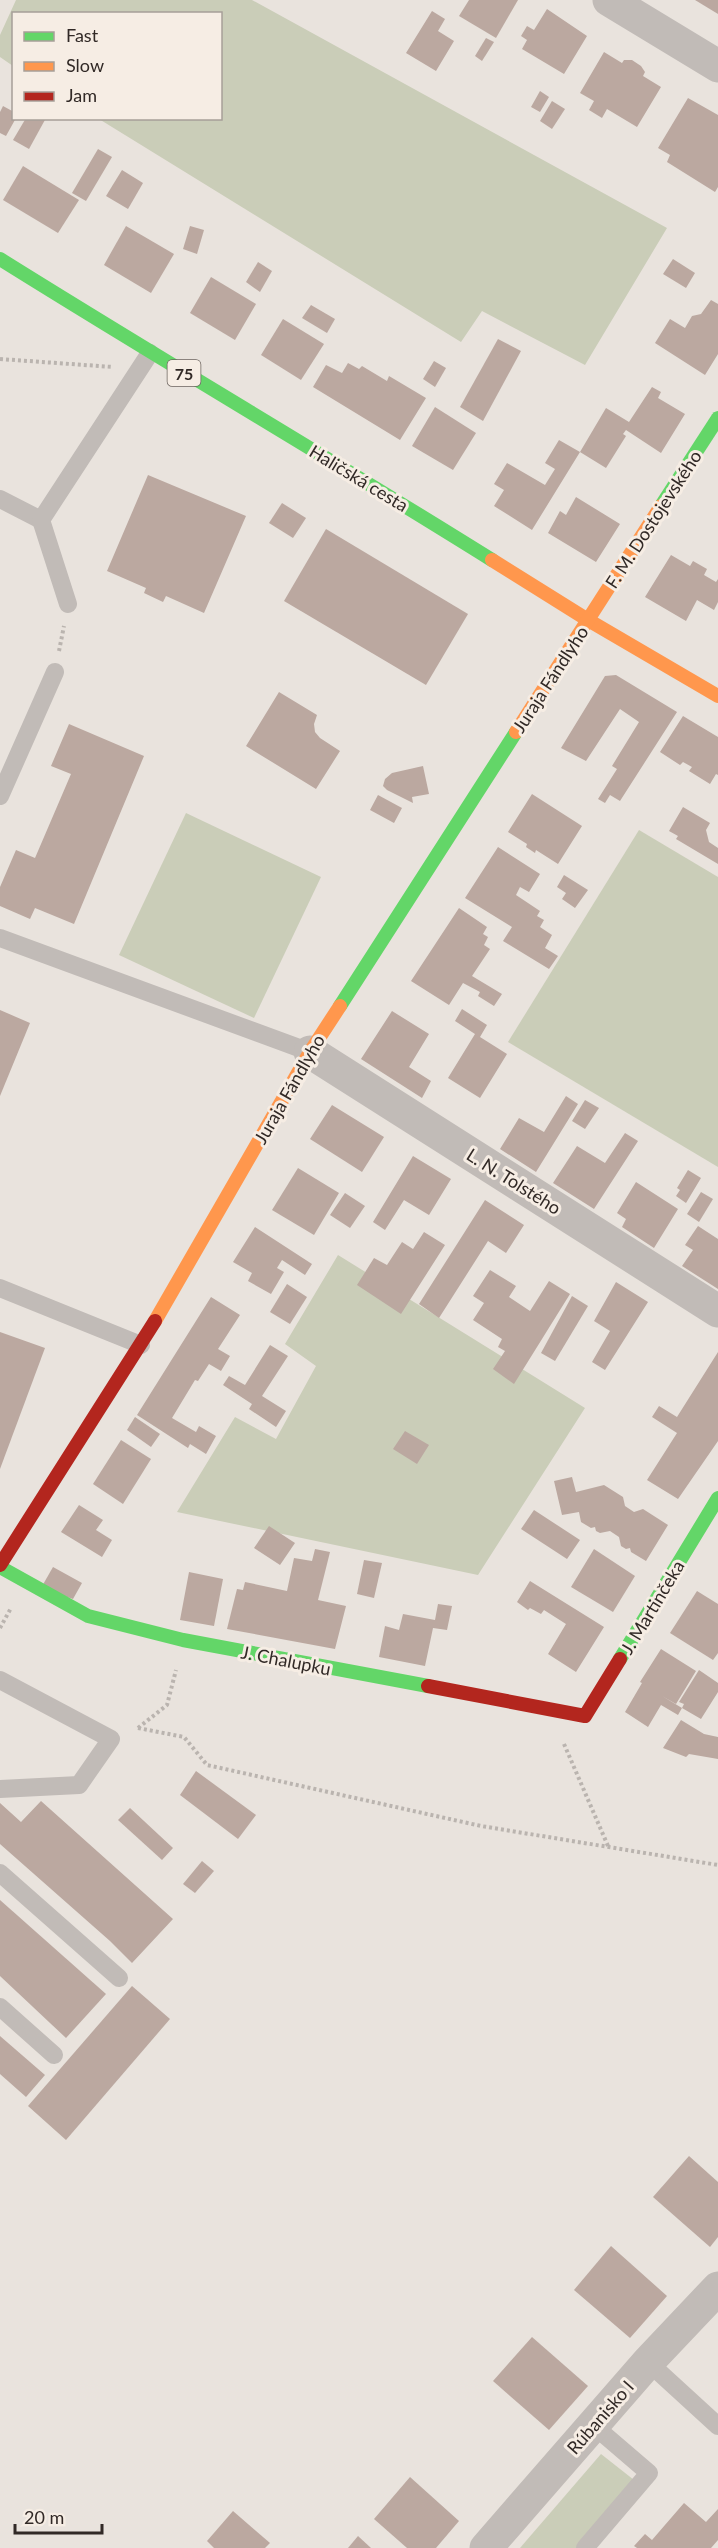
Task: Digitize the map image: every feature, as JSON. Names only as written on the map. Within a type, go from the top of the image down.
[{"type":"street","points":[[609,0],[718,66]]},
{"type":"street","name":"Haličská cesta","points":[[0,259],[150,353],[371,484],[588,620],[718,696]]},
{"type":"street","name":"F. M. Dostojevského","points":[[588,620],[718,418]]},
{"type":"street","name":"Juraja Fándlyho","points":[[0,1565],[141,1345],[310,1052],[588,620]]},
{"type":"street","name":"L. N. Tolstého","points":[[310,1052],[718,1311]]},
{"type":"street","name":"J. Martinčeka","points":[[585,1716],[718,1498]]},
{"type":"street","name":"J. Chalupku","points":[[0,1565],[88,1616],[183,1640],[585,1716]]},
{"type":"street","name":"Rúbanisko I","points":[[486,2548],[648,2362],[718,2288]]},
{"type":"lane","points":[[40,520],[150,353]]},
{"type":"lane","points":[[0,500],[40,520],[68,604]]},
{"type":"lane","points":[[0,796],[55,672]]},
{"type":"lane","points":[[0,938],[310,1052]]},
{"type":"lane","points":[[0,1288],[141,1345]]},
{"type":"lane","points":[[0,1680],[111,1739],[79,1785],[0,1789]]},
{"type":"lane","points":[[0,1873],[119,1978]]},
{"type":"lane","points":[[0,2007],[54,2055]]},
{"type":"lane","points":[[648,2362],[718,2426]]},
{"type":"lane","points":[[585,2548],[649,2473],[593,2425]]},
{"type":"path","points":[[0,359],[122,368]]},
{"type":"path","points":[[55,672],[68,604]]},
{"type":"path","points":[[111,1739],[138,1728],[167,1705],[183,1640]]},
{"type":"path","points":[[567,1713],[564,1744],[608,1846]]},
{"type":"path","points":[[138,1728],[184,1737],[207,1765],[481,1826],[718,1865]]},
{"type":"green space","points":[[16,0],[252,0],[667,228],[585,365],[482,311],[461,342],[101,120],[222,120],[222,12],[12,12],[12,65],[0,57],[0,35]]},
{"type":"green space","points":[[186,813],[321,877],[254,1018],[119,955]]},
{"type":"green space","points":[[639,830],[718,877],[718,1167],[508,1042]]},
{"type":"green space","points":[[338,1255],[585,1408],[478,1575],[177,1512],[235,1417],[276,1439],[316,1366],[285,1344]]},
{"type":"green space","points":[[601,2454],[634,2480],[585,2548],[520,2548]]},
{"type":"building","points":[[469,0],[518,0],[496,38],[459,16]]},
{"type":"building","points":[[695,0],[718,0],[718,14]]},
{"type":"building","points":[[547,9],[587,36],[564,74],[522,49],[527,40],[521,36],[527,26],[534,30]]},
{"type":"building","points":[[432,11],[445,19],[438,31],[454,41],[436,71],[406,53]]},
{"type":"building","points":[[486,38],[494,42],[482,61],[475,56]]},
{"type":"building","points":[[604,52],[622,63],[624,60],[632,60],[641,66],[645,72],[643,76],[661,87],[637,127],[607,109],[602,118],[589,110],[594,101],[580,93]]},
{"type":"building","points":[[540,91],[549,97],[540,112],[531,107]]},
{"type":"building","points":[[688,98],[718,115],[718,187],[715,192],[667,162],[670,155],[658,148]]},
{"type":"building","points":[[552,101],[565,109],[552,129],[540,121]]},
{"type":"building","points":[[3,106],[12,111],[12,120],[15,120],[6,136],[0,133],[0,112]]},
{"type":"building","points":[[25,120],[45,120],[29,149],[13,140]]},
{"type":"building","points":[[98,149],[112,157],[86,201],[72,193]]},
{"type":"building","points":[[23,166],[79,200],[58,233],[3,200]]},
{"type":"building","points":[[122,170],[143,183],[128,209],[106,196]]},
{"type":"building","points":[[126,226],[174,254],[151,293],[104,265]]},
{"type":"building","points":[[190,226],[204,230],[197,254],[183,249]]},
{"type":"building","points":[[673,259],[695,273],[686,288],[663,274]]},
{"type":"building","points":[[258,262],[272,271],[260,292],[246,282]]},
{"type":"building","points":[[211,277],[256,304],[235,340],[190,313]]},
{"type":"building","points":[[711,300],[718,304],[718,354],[705,375],[655,343],[670,319],[685,328],[692,316],[701,314]]},
{"type":"building","points":[[311,305],[335,319],[327,333],[302,318]]},
{"type":"building","points":[[283,319],[324,344],[301,380],[261,355]]},
{"type":"building","points":[[498,339],[521,351],[483,421],[460,407]]},
{"type":"building","points":[[434,361],[446,368],[435,387],[423,379]]},
{"type":"building","points":[[348,363],[359,369],[362,366],[387,381],[389,376],[426,398],[400,440],[313,387],[326,365],[342,373]]},
{"type":"building","points":[[652,387],[661,392],[658,398],[685,414],[661,453],[626,430],[623,434],[626,436],[606,468],[580,452],[606,408],[629,422]]},
{"type":"building","points":[[435,407],[476,433],[453,470],[412,446]]},
{"type":"building","points":[[559,440],[580,452],[532,530],[494,506],[504,490],[494,484],[507,463],[545,485],[555,469],[545,463]]},
{"type":"building","points":[[148,475],[246,516],[204,613],[166,596],[163,602],[144,593],[146,588],[107,571]]},
{"type":"building","points":[[576,497],[620,524],[596,562],[548,533],[560,511],[566,515]]},
{"type":"building","points":[[282,503],[306,518],[293,538],[269,523]]},
{"type":"building","points":[[326,529],[468,614],[426,685],[284,601]]},
{"type":"building","points":[[671,555],[690,566],[693,561],[707,569],[704,575],[716,582],[718,579],[718,602],[714,610],[697,600],[686,621],[645,597]]},
{"type":"building","points":[[616,675],[677,712],[620,801],[610,795],[605,803],[598,799],[617,769],[612,766],[639,722],[620,709],[586,761],[561,748],[605,676]]},
{"type":"building","points":[[279,692],[317,715],[314,724],[315,732],[340,751],[316,789],[246,746]]},
{"type":"building","points":[[683,716],[718,737],[718,775],[716,774],[710,784],[689,771],[692,767],[683,762],[680,765],[660,752]]},
{"type":"building","points":[[69,724],[144,756],[74,924],[35,908],[30,919],[0,906],[0,887],[16,850],[35,858],[71,774],[51,766]]},
{"type":"building","points":[[423,766],[429,794],[412,797],[413,803],[383,786],[385,779],[392,773]]},
{"type":"building","points":[[532,794],[582,826],[558,864],[536,850],[535,853],[526,847],[527,844],[508,832]]},
{"type":"building","points":[[378,795],[402,808],[394,823],[370,810]]},
{"type":"building","points":[[683,807],[710,823],[706,830],[709,842],[718,848],[718,864],[676,839],[678,836],[669,831]]},
{"type":"building","points":[[498,847],[540,874],[529,892],[520,887],[516,895],[540,911],[537,916],[544,920],[540,927],[552,935],[545,948],[558,956],[549,969],[503,941],[512,927],[465,898]]},
{"type":"building","points":[[564,875],[588,890],[575,908],[562,899],[566,893],[557,887]]},
{"type":"building","points":[[459,908],[487,927],[483,934],[488,937],[484,945],[490,949],[472,976],[502,994],[494,1006],[478,996],[480,992],[463,983],[449,1005],[411,981]]},
{"type":"building","points":[[462,1009],[487,1025],[480,1037],[507,1054],[480,1098],[448,1078],[475,1034],[455,1021]]},
{"type":"building","points":[[0,1010],[30,1023],[0,1096]]},
{"type":"building","points":[[392,1011],[429,1034],[409,1067],[431,1081],[422,1098],[361,1059]]},
{"type":"building","points":[[566,1096],[578,1104],[536,1172],[500,1149],[519,1118],[544,1132]]},
{"type":"building","points":[[585,1100],[599,1108],[585,1129],[572,1121]]},
{"type":"building","points":[[332,1105],[384,1137],[362,1172],[310,1139]]},
{"type":"building","points":[[625,1133],[638,1141],[594,1209],[553,1183],[577,1146],[605,1163]]},
{"type":"building","points":[[413,1156],[451,1179],[429,1215],[404,1200],[385,1230],[373,1222]]},
{"type":"building","points":[[298,1168],[339,1193],[314,1235],[272,1210]]},
{"type":"building","points":[[688,1170],[701,1178],[686,1203],[676,1196],[680,1190],[677,1188]]},
{"type":"building","points":[[636,1182],[678,1209],[654,1248],[622,1227],[626,1219],[617,1213]]},
{"type":"building","points":[[701,1192],[713,1199],[699,1222],[687,1214]]},
{"type":"building","points":[[345,1193],[365,1206],[350,1228],[330,1215]]},
{"type":"building","points":[[485,1200],[524,1225],[506,1253],[488,1241],[439,1318],[419,1304]]},
{"type":"building","points":[[698,1226],[718,1239],[718,1289],[682,1266],[693,1250],[685,1245]]},
{"type":"building","points":[[255,1227],[312,1264],[305,1275],[282,1260],[277,1268],[284,1272],[271,1294],[248,1281],[252,1273],[233,1262]]},
{"type":"building","points":[[424,1232],[445,1245],[401,1314],[357,1285],[374,1258],[387,1265],[402,1242],[413,1249]]},
{"type":"building","points":[[490,1270],[516,1286],[509,1297],[530,1311],[549,1281],[570,1294],[514,1384],[493,1369],[505,1351],[498,1347],[502,1339],[473,1320],[484,1303],[473,1296]]},
{"type":"building","points":[[616,1282],[648,1302],[605,1370],[592,1362],[610,1331],[594,1321]]},
{"type":"building","points":[[287,1284],[307,1297],[290,1324],[270,1312]]},
{"type":"building","points":[[572,1296],[588,1306],[555,1361],[541,1353]]},
{"type":"building","points":[[211,1297],[240,1315],[218,1349],[230,1356],[221,1371],[209,1364],[198,1381],[195,1380],[172,1418],[196,1432],[199,1426],[216,1436],[206,1454],[190,1444],[188,1448],[137,1415]]},
{"type":"building","points":[[0,1332],[45,1348],[0,1469]]},
{"type":"building","points":[[270,1345],[288,1356],[262,1396],[286,1411],[276,1427],[249,1409],[252,1404],[223,1385],[229,1376],[245,1385]]},
{"type":"building","points":[[718,1352],[718,1441],[678,1499],[647,1480],[677,1433],[652,1417],[659,1406],[677,1417]]},
{"type":"building","points":[[135,1417],[160,1434],[151,1447],[127,1430]]},
{"type":"building","points":[[405,1431],[429,1445],[417,1464],[393,1449]]},
{"type":"building","points":[[121,1440],[151,1459],[123,1504],[93,1484]]},
{"type":"building","points":[[572,1477],[576,1492],[604,1485],[623,1497],[625,1506],[634,1512],[643,1509],[668,1525],[646,1561],[631,1552],[630,1548],[626,1549],[621,1546],[619,1537],[610,1531],[600,1533],[595,1527],[591,1528],[581,1522],[579,1512],[562,1515],[554,1481]]},
{"type":"building","points":[[79,1505],[103,1520],[96,1530],[112,1540],[102,1557],[61,1532]]},
{"type":"building","points":[[534,1510],[580,1540],[567,1559],[521,1529]]},
{"type":"building","points":[[269,1526],[295,1543],[280,1565],[254,1548]]},
{"type":"building","points":[[315,1549],[330,1552],[318,1600],[346,1606],[335,1649],[227,1629],[237,1589],[243,1590],[245,1582],[287,1591],[294,1558],[312,1561]]},
{"type":"building","points":[[594,1549],[635,1576],[613,1612],[571,1587]]},
{"type":"building","points":[[364,1560],[382,1563],[374,1598],[357,1594]]},
{"type":"building","points":[[53,1567],[82,1583],[73,1599],[41,1588]]},
{"type":"building","points":[[189,1572],[223,1579],[214,1626],[180,1620]]},
{"type":"building","points":[[530,1581],[604,1627],[576,1672],[548,1654],[566,1624],[544,1610],[541,1614],[530,1608],[528,1610],[517,1602]]},
{"type":"building","points":[[697,1591],[718,1604],[718,1653],[713,1660],[670,1633]]},
{"type":"building","points":[[438,1604],[452,1606],[447,1630],[433,1628],[425,1666],[379,1657],[385,1626],[399,1630],[403,1614],[435,1620]]},
{"type":"building","points":[[661,1649],[696,1671],[676,1704],[662,1696],[682,1708],[678,1715],[661,1705],[648,1727],[625,1712],[642,1683],[640,1682]]},
{"type":"building","points":[[699,1670],[718,1683],[718,1692],[701,1719],[682,1708],[684,1704],[679,1702]]},
{"type":"building","points":[[681,1720],[704,1734],[718,1737],[718,1759],[689,1754],[686,1757],[663,1748]]},
{"type":"building","points":[[196,1771],[256,1815],[238,1839],[180,1795]]},
{"type":"building","points":[[41,1801],[173,1919],[132,1963],[0,1844],[0,1803],[21,1822]]},
{"type":"building","points":[[130,1808],[173,1848],[162,1860],[118,1820]]},
{"type":"building","points":[[202,1861],[214,1871],[195,1893],[183,1884]]},
{"type":"building","points":[[0,1900],[106,1994],[66,2038],[0,1976]]},
{"type":"building","points":[[132,1986],[170,2019],[66,2140],[28,2106]]},
{"type":"building","points":[[0,2036],[45,2075],[26,2097],[0,2074]]},
{"type":"building","points":[[689,2156],[718,2182],[718,2237],[710,2247],[653,2197]]},
{"type":"building","points":[[611,2246],[667,2296],[630,2338],[574,2290]]},
{"type":"building","points":[[532,2337],[588,2386],[549,2430],[493,2381]]},
{"type":"building","points":[[410,2477],[459,2521],[436,2548],[407,2548],[374,2519]]},
{"type":"building","points":[[684,2503],[706,2522],[718,2509],[718,2540],[711,2548],[637,2548],[634,2546],[645,2534],[652,2540]]},
{"type":"building","points":[[233,2511],[270,2543],[265,2548],[214,2548],[207,2541]]},
{"type":"building","points":[[358,2536],[371,2548],[348,2548]]},
{"type":"traffic: fast","points":[[0,259],[492,560]]},
{"type":"traffic: fast","points":[[661,506],[718,418]]},
{"type":"traffic: fast","points":[[340,1006],[516,732]]},
{"type":"traffic: fast","points":[[620,1659],[718,1498]]},
{"type":"traffic: fast","points":[[0,1567],[88,1616],[183,1640],[428,1686]]},
{"type":"traffic: slow","points":[[516,732],[661,506]]},
{"type":"traffic: slow","points":[[492,560],[588,620],[718,696]]},
{"type":"traffic: slow","points":[[155,1321],[310,1052],[340,1006]]},
{"type":"traffic: jam","points":[[0,1565],[155,1321]]},
{"type":"traffic: jam","points":[[428,1686],[585,1716],[620,1659]]}]
